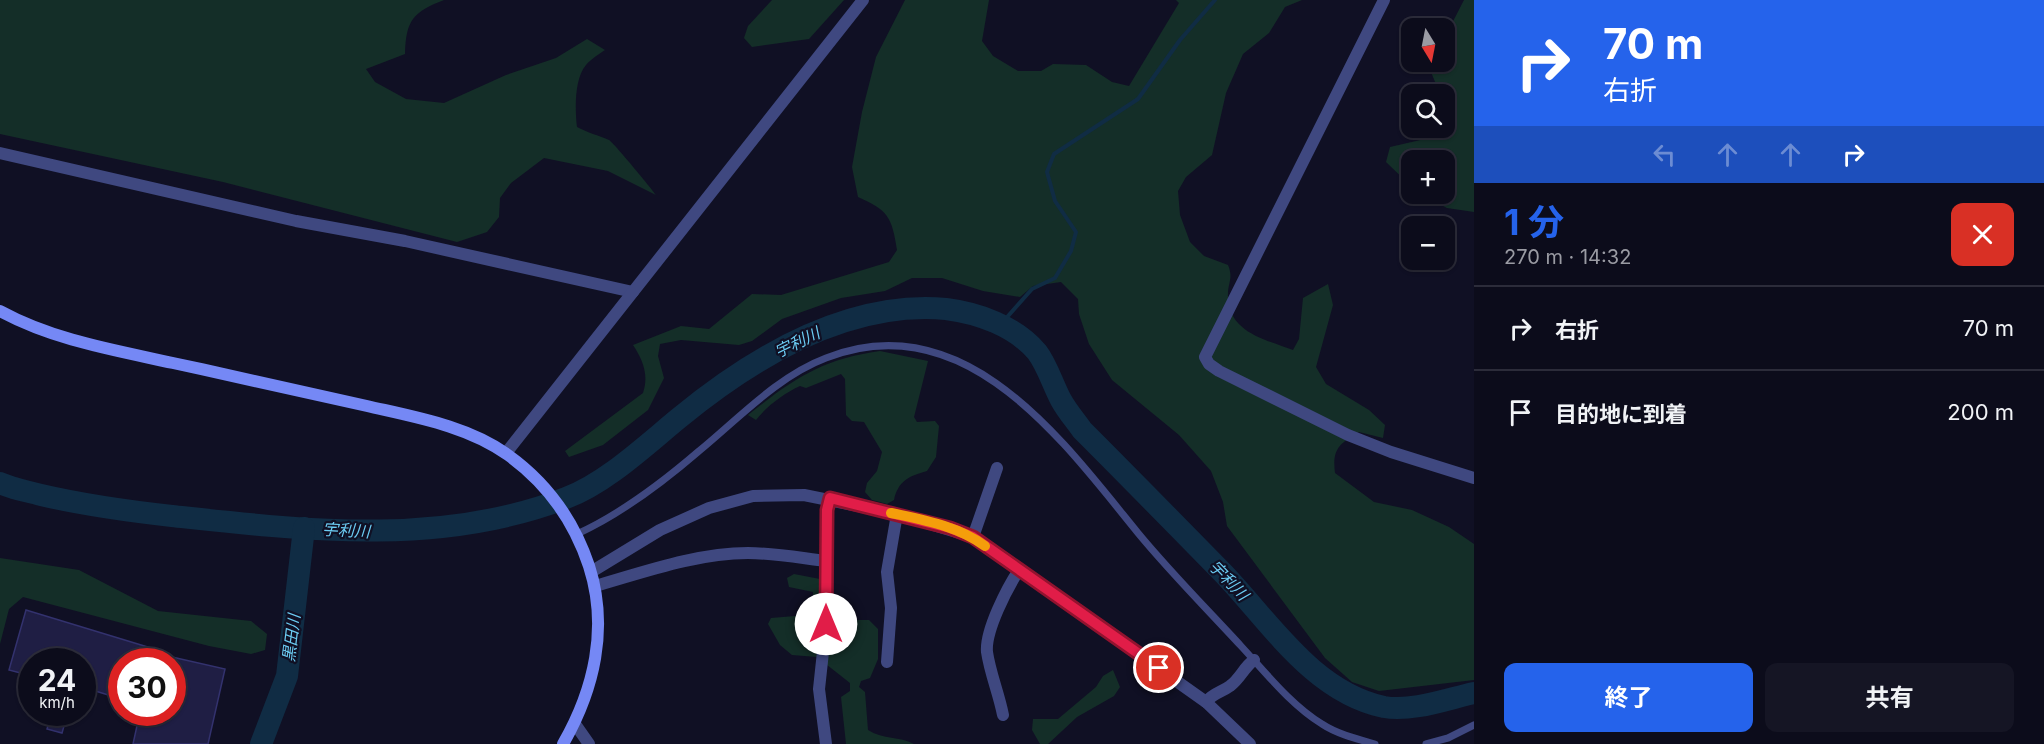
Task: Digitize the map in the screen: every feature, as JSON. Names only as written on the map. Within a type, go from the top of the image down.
[{"type":"street","points":[[506,453],[863,0]]},
{"type":"street","points":[[1384,0],[1204,357],[1219,371],[1347,435],[1391,452],[1474,478]]},
{"type":"street","points":[[0,153],[296,221],[405,241],[633,292]]},
{"type":"street","points":[[0,311],[28,326],[90,345],[406,415],[461,430],[506,453],[528,471],[556,502],[575,530],[595,586],[599,623],[597,654],[589,689],[563,744]]},
{"type":"street","points":[[973,537],[997,468]]},
{"type":"street","points":[[591,572],[660,530],[737,499],[774,494],[830,498],[897,514],[950,528],[973,537],[1206,702],[1250,744]]},
{"type":"street","points":[[826,744],[819,689],[826,624],[827,510],[830,498]]},
{"type":"street","points":[[887,662],[891,608],[888,572],[897,514]]},
{"type":"street","points":[[595,586],[652,569],[716,556],[748,553],[827,561]]},
{"type":"street","points":[[1003,715],[987,650],[987,637],[1019,570]]},
{"type":"street","points":[[1206,702],[1212,695],[1231,685],[1245,667],[1254,660]]},
{"type":"street","points":[[574,724],[589,744]]},
{"type":"lane","points":[[575,530],[602,522],[631,502],[699,452],[744,411],[810,366],[849,350],[893,345],[915,347],[964,363],[993,380],[1033,411],[1162,562],[1254,660],[1322,724],[1374,744]]},
{"type":"lane","points":[[1426,744],[1448,738],[1474,726]]},
{"type":"green space","points":[[0,0],[444,0],[418,13],[413,19],[407,33],[405,54],[366,69],[375,82],[406,99],[444,103],[506,75],[556,58],[587,39],[605,50],[586,65],[579,78],[576,104],[577,127],[609,140],[656,195],[608,171],[544,158],[511,183],[500,198],[499,217],[487,232],[457,242],[223,182],[0,134]]},
{"type":"green space","points":[[772,0],[844,0],[809,39],[752,47],[744,38],[748,26]]},
{"type":"green space","points":[[905,0],[989,0],[982,41],[993,56],[1018,71],[1041,71],[1053,64],[1086,65],[1112,82],[1129,86],[1179,3],[1176,0],[1302,0],[1285,7],[1269,33],[1243,54],[1226,93],[1212,155],[1186,177],[1178,191],[1180,215],[1190,242],[1204,256],[1228,265],[1229,306],[1233,316],[1240,325],[1259,337],[1293,350],[1299,339],[1303,298],[1328,284],[1333,305],[1316,367],[1326,384],[1369,410],[1385,425],[1383,438],[1359,432],[1346,440],[1336,453],[1335,473],[1374,502],[1412,510],[1449,527],[1474,544],[1474,680],[1379,691],[1352,682],[1325,658],[1227,526],[1223,502],[1211,471],[1179,435],[1112,380],[1089,344],[1079,314],[1078,299],[1061,282],[1033,286],[1020,297],[983,291],[942,278],[912,278],[885,291],[841,298],[782,319],[752,341],[739,345],[681,340],[660,344],[658,356],[664,378],[648,410],[603,445],[569,457],[565,451],[643,393],[644,368],[633,345],[681,326],[709,329],[752,294],[781,295],[889,262],[897,250],[890,222],[876,206],[858,197],[852,167],[862,112],[876,57]]},
{"type":"green space","points":[[1464,0],[1474,0],[1474,212],[1447,208],[1439,204],[1455,204],[1455,150],[1401,150],[1401,176],[1386,162],[1390,147],[1429,138],[1455,138],[1455,84],[1436,84],[1431,72],[1455,72],[1455,18]]},
{"type":"green space","points":[[880,351],[928,361],[914,417],[917,422],[935,421],[939,426],[936,457],[927,471],[905,480],[898,488],[894,500],[887,504],[872,500],[865,492],[867,483],[877,471],[882,452],[864,422],[852,421],[846,415],[845,379],[841,374],[806,388],[800,386],[794,389],[770,405],[756,420],[748,415],[809,372],[841,359]]},
{"type":"green space","points":[[0,558],[79,570],[158,611],[251,621],[267,634],[265,650],[251,654],[209,646],[23,597],[9,609],[0,644]]},
{"type":"green space","points":[[794,574],[820,579],[823,616],[835,620],[869,620],[878,629],[878,659],[870,678],[861,681],[859,687],[865,692],[868,730],[914,744],[846,744],[841,697],[850,691],[850,683],[817,657],[792,655],[780,645],[768,624],[771,618],[807,615],[813,610],[813,592],[789,587],[787,578]]},
{"type":"green space","points":[[1113,670],[1120,687],[1114,696],[1077,717],[1048,744],[1040,744],[1032,730],[1033,719],[1058,719],[1096,687],[1103,676]]},
{"type":"building","points":[[26,610],[151,648],[108,648],[108,695],[96,691],[96,648],[18,648],[18,672],[9,670]]},
{"type":"building","points":[[186,660],[225,669],[208,744],[133,744],[137,726],[186,726]]},
{"type":"building","points":[[48,726],[64,726],[62,733],[47,729]]},
{"type":"waterway","points":[[1001,324],[1032,289],[1055,278],[1071,251],[1076,232],[1055,201],[1047,172],[1054,154],[1138,99],[1180,40],[1215,0]]},
{"type":"waterway","name":"宇利川","points":[[0,483],[73,502],[172,516],[271,526],[370,531],[420,529],[469,523],[518,513],[566,498],[596,483],[738,374],[803,338],[838,324],[873,314],[909,309],[946,309],[995,322],[1028,343],[1041,357],[1061,400],[1082,430],[1223,573],[1276,633],[1314,671],[1336,687],[1359,699],[1384,707],[1406,708],[1474,693]]},
{"type":"waterway","name":"黒田川","points":[[261,744],[287,676],[304,528]]},
{"type":"slow traffic","points":[[891,513],[950,528],[973,537],[985,546]]},
{"type":"route","points":[[826,624],[827,510],[830,498],[950,528],[973,537],[1159,668]]}]
